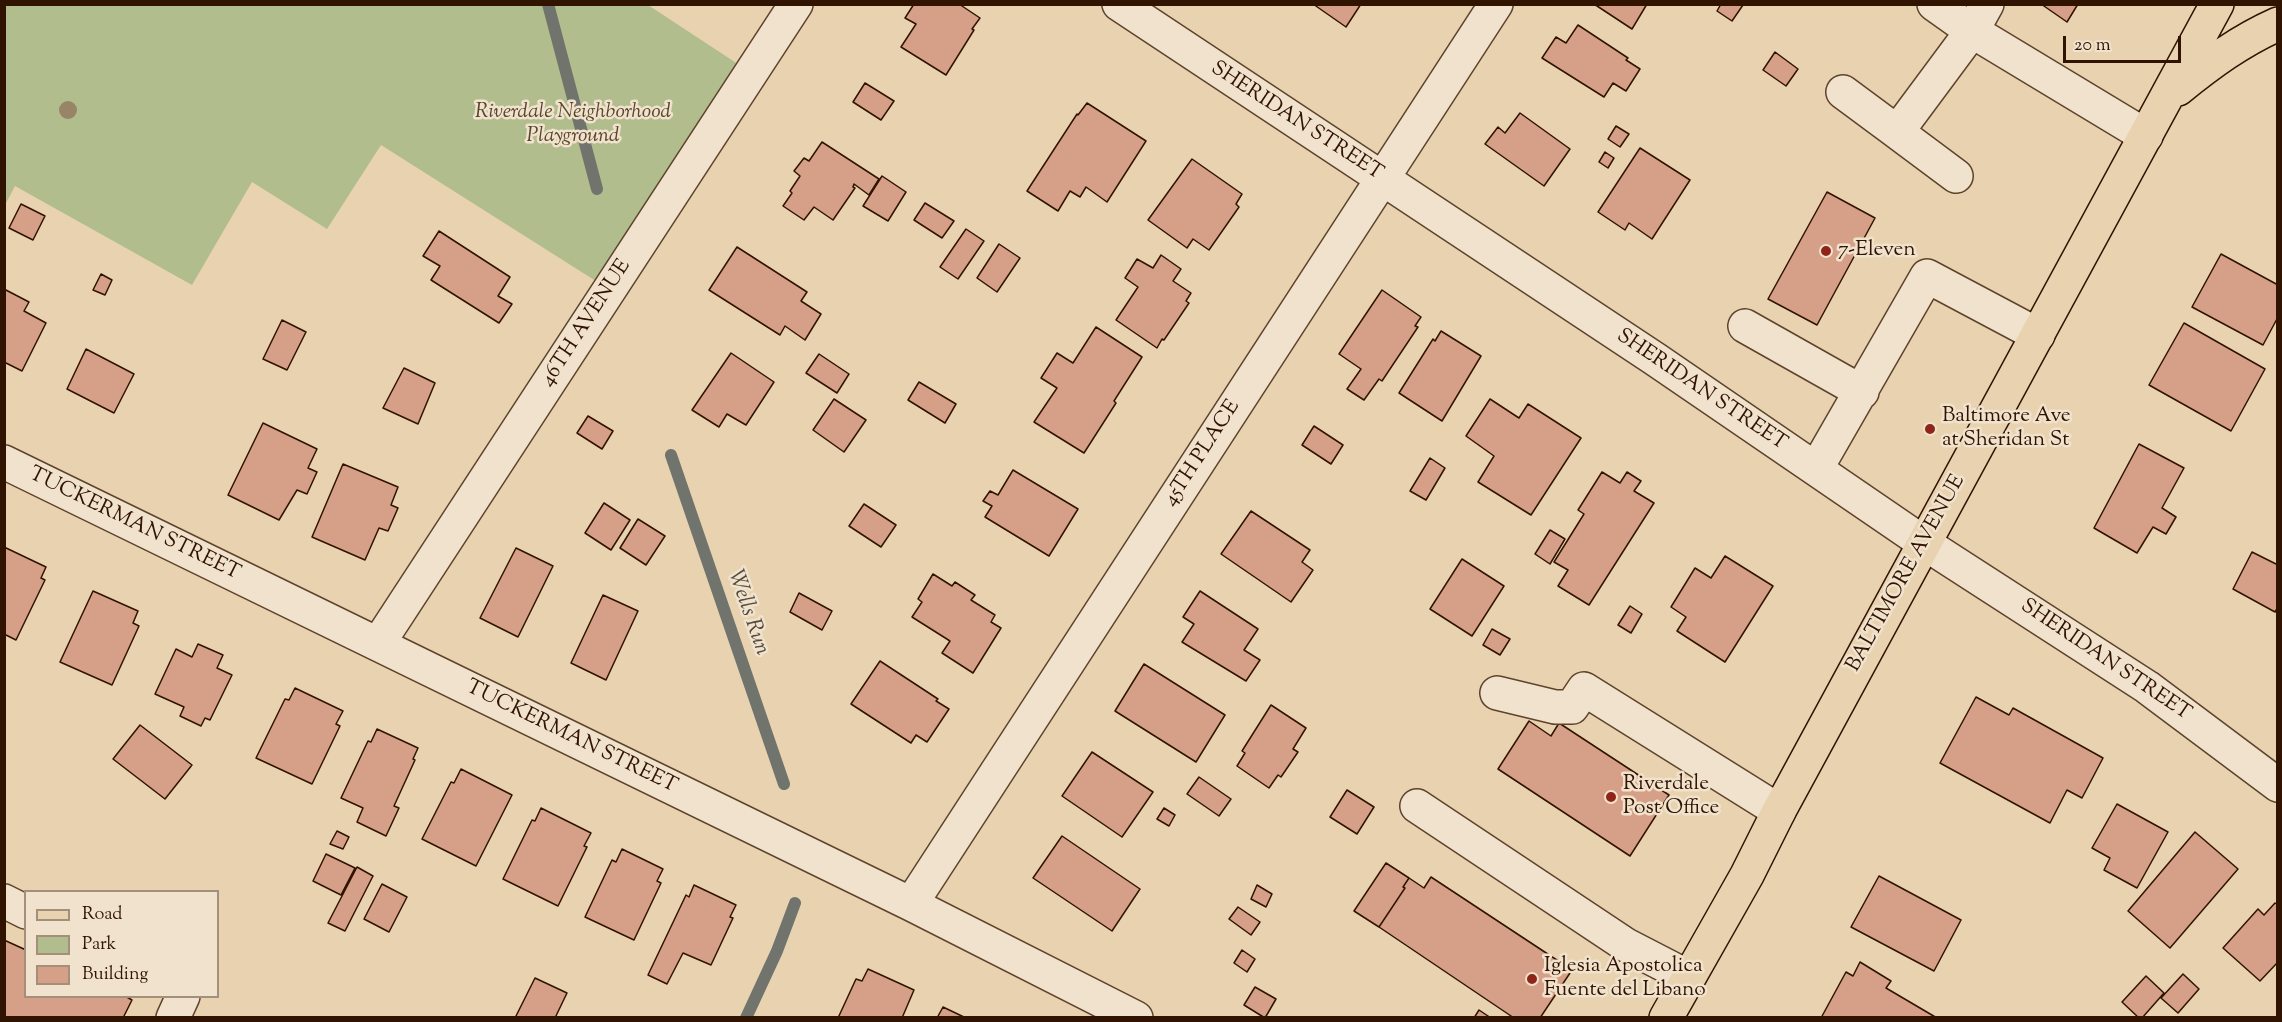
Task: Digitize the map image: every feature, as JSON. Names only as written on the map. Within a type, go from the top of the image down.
[{"type":"main road","name":"BALTIMORE AVENUE","points":[[1666,1017],[1747,875],[1779,811],[2217,4]]},
{"type":"main road","points":[[2167,98],[2211,62],[2247,38],[2277,24]]},
{"type":"street","name":"46TH AVENUE","points":[[378,644],[796,4]]},
{"type":"street","name":"SHERIDAN STREET","points":[[1119,4],[1655,359],[1924,543],[2147,687],[2277,785]]},
{"type":"street","name":"45TH PLACE","points":[[911,904],[1496,4]]},
{"type":"street","points":[[1934,4],[1980,18],[2146,136]]},
{"type":"street","points":[[1896,132],[1980,18]]},
{"type":"street","points":[[1843,92],[1956,176]]},
{"type":"street","points":[[1816,469],[1928,276],[2038,335]]},
{"type":"street","points":[[1745,326],[1862,392]]},
{"type":"street","name":"TUCKERMAN STREET","points":[[4,462],[911,904],[1136,1017]]},
{"type":"street","points":[[1497,693],[1555,707],[1572,707],[1584,689],[1779,811]]},
{"type":"street","points":[[1417,806],[1626,945],[1688,977]]},
{"type":"street","points":[[4,901],[24,911]]},
{"type":"street","points":[[173,1017],[182,998]]},
{"type":"green space","name":"Riverdale Neighborhood Playground","points":[[5,5],[648,5],[750,72],[610,290],[381,145],[327,229],[252,182],[192,285],[15,186],[5,205]]},
{"type":"building","points":[[914,4],[959,4],[980,18],[946,75],[901,47],[916,24],[905,18]]},
{"type":"building","points":[[1313,4],[1361,4],[1346,27]]},
{"type":"building","points":[[1594,4],[1647,4],[1632,29]]},
{"type":"building","points":[[1721,4],[1743,5],[1732,21],[1717,11]]},
{"type":"building","points":[[2041,4],[2078,4],[2067,22]]},
{"type":"building","points":[[1578,25],[1628,58],[1626,60],[1640,69],[1626,91],[1613,83],[1604,97],[1542,58],[1556,37],[1566,43]]},
{"type":"building","points":[[1775,52],[1798,69],[1786,86],[1763,70]]},
{"type":"building","points":[[865,83],[894,101],[881,120],[853,102]]},
{"type":"building","points":[[1087,103],[1146,141],[1107,202],[1086,187],[1080,197],[1070,191],[1058,211],[1027,191],[1077,114]]},
{"type":"building","points":[[1520,113],[1570,149],[1544,186],[1485,144],[1498,127],[1505,133]]},
{"type":"building","points":[[1616,126],[1629,134],[1620,147],[1608,139]]},
{"type":"building","points":[[822,142],[879,179],[869,195],[854,184],[855,188],[833,220],[814,207],[804,220],[783,206],[800,176],[794,171],[804,158],[809,161]]},
{"type":"building","points":[[1640,148],[1690,180],[1652,239],[1629,223],[1625,230],[1598,212]]},
{"type":"building","points":[[1605,152],[1614,158],[1608,168],[1599,162]]},
{"type":"building","points":[[1192,159],[1242,194],[1236,204],[1239,207],[1209,250],[1193,239],[1187,248],[1148,220]]},
{"type":"building","points":[[882,176],[906,192],[888,221],[863,206]]},
{"type":"building","name":"7-Eleven","points":[[1827,192],[1875,218],[1817,325],[1768,299]]},
{"type":"building","points":[[925,203],[954,221],[942,238],[914,220]]},
{"type":"building","points":[[21,204],[45,216],[33,240],[9,228]]},
{"type":"building","points":[[966,229],[984,241],[958,279],[940,267]]},
{"type":"building","points":[[439,231],[510,277],[498,296],[512,304],[499,323],[431,280],[440,266],[423,256]]},
{"type":"building","points":[[999,244],[1020,258],[997,292],[977,278]]},
{"type":"building","points":[[737,247],[807,292],[801,301],[821,314],[805,340],[785,326],[780,335],[709,290]]},
{"type":"building","points":[[2221,254],[2278,285],[2278,317],[2263,345],[2192,307]]},
{"type":"building","points":[[1161,255],[1181,269],[1173,281],[1191,293],[1186,301],[1189,303],[1157,348],[1116,320],[1138,287],[1125,278],[1137,259],[1153,268]]},
{"type":"building","points":[[101,274],[112,280],[105,295],[93,290]]},
{"type":"building","points":[[4,289],[29,302],[24,311],[46,323],[22,371],[4,362]]},
{"type":"building","points":[[1382,290],[1421,317],[1415,326],[1418,327],[1382,381],[1379,379],[1364,400],[1347,389],[1361,369],[1339,354]]},
{"type":"building","points":[[282,320],[306,332],[287,370],[263,359]]},
{"type":"building","points":[[2184,323],[2265,369],[2231,431],[2149,385]]},
{"type":"building","points":[[1096,327],[1142,357],[1084,453],[1034,422],[1057,388],[1041,378],[1057,353],[1073,363]]},
{"type":"building","points":[[1441,331],[1481,356],[1442,421],[1399,393],[1433,339],[1435,341]]},
{"type":"building","points":[[86,349],[134,374],[114,413],[67,389]]},
{"type":"building","points":[[731,353],[774,382],[746,425],[727,414],[719,427],[692,410]]},
{"type":"building","points":[[819,354],[849,374],[837,393],[806,373]]},
{"type":"building","points":[[404,368],[435,383],[418,424],[383,408]]},
{"type":"building","points":[[919,382],[956,404],[945,423],[908,400]]},
{"type":"building","points":[[834,399],[866,420],[844,452],[813,430]]},
{"type":"building","points":[[1490,399],[1519,418],[1528,404],[1581,438],[1531,515],[1478,482],[1494,456],[1466,436]]},
{"type":"building","points":[[588,416],[613,431],[602,449],[577,433]]},
{"type":"building","points":[[263,423],[317,449],[308,468],[317,472],[307,494],[297,490],[279,520],[228,495]]},
{"type":"building","points":[[1314,426],[1343,445],[1331,464],[1302,445]]},
{"type":"building","points":[[2139,444],[2184,468],[2162,508],[2176,517],[2166,534],[2153,527],[2137,553],[2094,528]]},
{"type":"building","points":[[1430,458],[1445,468],[1426,500],[1410,491]]},
{"type":"building","points":[[343,464],[398,487],[391,505],[398,508],[388,531],[379,528],[365,560],[312,537]]},
{"type":"building","points":[[1013,470],[1078,509],[1049,556],[985,517],[992,506],[983,501],[990,491],[998,495]]},
{"type":"building","points":[[1602,472],[1620,483],[1627,472],[1641,481],[1634,491],[1654,503],[1589,605],[1558,586],[1568,570],[1554,562],[1584,514],[1578,510]]},
{"type":"building","points":[[604,503],[630,520],[611,550],[585,533]]},
{"type":"building","points":[[864,504],[896,525],[881,547],[849,526]]},
{"type":"building","points":[[1251,511],[1310,550],[1302,562],[1313,570],[1291,602],[1221,554]]},
{"type":"building","points":[[638,519],[665,536],[646,565],[620,548]]},
{"type":"building","points":[[1550,530],[1565,539],[1550,564],[1535,554]]},
{"type":"building","points":[[4,547],[46,567],[41,578],[45,580],[16,640],[4,634]]},
{"type":"building","points":[[516,548],[553,566],[518,637],[480,618]]},
{"type":"building","points":[[2252,552],[2278,565],[2278,607],[2275,612],[2233,589]]},
{"type":"building","points":[[1725,556],[1773,586],[1725,662],[1677,631],[1686,617],[1671,607],[1695,568],[1711,578]]},
{"type":"building","points":[[1462,559],[1504,586],[1472,636],[1430,609]]},
{"type":"building","points":[[933,574],[952,586],[955,582],[975,595],[971,600],[995,615],[991,622],[1001,628],[973,673],[942,653],[950,641],[912,617],[922,602],[918,599]]},
{"type":"building","points":[[93,591],[138,611],[133,623],[139,626],[112,685],[60,662]]},
{"type":"building","points":[[1200,591],[1258,629],[1244,650],[1260,660],[1246,681],[1182,642],[1194,624],[1183,617]]},
{"type":"building","points":[[799,593],[832,611],[822,630],[790,612]]},
{"type":"building","points":[[603,595],[638,611],[606,680],[571,663]]},
{"type":"building","points":[[1630,606],[1642,614],[1631,633],[1618,625]]},
{"type":"building","points":[[1492,629],[1510,639],[1500,655],[1483,645]]},
{"type":"building","points":[[198,644],[223,655],[217,668],[232,675],[210,720],[205,718],[201,726],[180,716],[184,707],[155,694],[176,649],[192,657]]},
{"type":"building","points":[[880,661],[938,699],[936,701],[949,709],[927,742],[916,735],[911,743],[851,704]]},
{"type":"building","points":[[1144,664],[1225,715],[1196,762],[1115,711]]},
{"type":"building","points":[[295,688],[343,711],[336,724],[340,726],[312,784],[256,758],[285,699],[289,700]]},
{"type":"building","points":[[1976,697],[2009,715],[2013,708],[2103,758],[2082,798],[2067,790],[2050,823],[1940,763]]},
{"type":"building","points":[[1271,705],[1306,728],[1293,749],[1298,752],[1281,777],[1278,775],[1269,788],[1237,766],[1245,753],[1242,751]]},
{"type":"building","points":[[1529,721],[1551,736],[1559,723],[1669,795],[1630,856],[1498,769]]},
{"type":"building","points":[[140,725],[192,765],[165,799],[113,759]]},
{"type":"building","points":[[377,729],[418,748],[413,759],[415,760],[394,806],[399,808],[386,836],[357,822],[363,808],[341,798],[368,741],[371,742]]},
{"type":"building","points":[[1092,752],[1153,792],[1122,837],[1062,796]]},
{"type":"building","points":[[461,769],[512,795],[476,866],[422,839],[451,782],[454,783]]},
{"type":"building","points":[[1199,777],[1231,799],[1219,816],[1187,794]]},
{"type":"building","points":[[1347,790],[1374,807],[1357,834],[1330,817]]},
{"type":"building","points":[[2117,804],[2168,832],[2137,888],[2104,870],[2110,858],[2092,848]]},
{"type":"building","points":[[541,808],[591,833],[584,846],[587,847],[558,906],[503,879],[532,820],[535,821]]},
{"type":"building","points":[[1164,808],[1175,815],[1169,826],[1157,819]]},
{"type":"building","points":[[337,831],[349,837],[343,849],[330,844]]},
{"type":"building","points":[[2195,832],[2238,869],[2170,948],[2128,911]]},
{"type":"building","points":[[1062,836],[1140,889],[1112,931],[1033,878]]},
{"type":"building","points":[[622,849],[663,869],[657,881],[661,883],[634,940],[585,917],[612,860],[616,862]]},
{"type":"building","points":[[326,854],[355,868],[341,895],[313,881]]},
{"type":"building","points":[[1386,863],[1409,878],[1403,887],[1405,888],[1379,927],[1354,911]]},
{"type":"building","points":[[357,867],[373,876],[345,931],[328,923]]},
{"type":"building","points":[[1879,876],[1961,920],[1934,971],[1851,927]]},
{"type":"building","points":[[1431,877],[1572,970],[1540,1018],[1514,1018],[1379,927],[1405,888],[1403,887],[1409,878],[1424,888]]},
{"type":"building","points":[[382,884],[407,897],[389,932],[364,919]]},
{"type":"building","points":[[694,885],[736,905],[730,917],[733,918],[711,965],[683,953],[667,984],[648,975],[686,895],[689,897]]},
{"type":"building","points":[[1257,885],[1272,894],[1266,907],[1251,899]]},
{"type":"building","points":[[2275,903],[2278,905],[2278,962],[2260,981],[2223,948],[2258,909],[2264,915]]},
{"type":"building","points":[[1238,907],[1260,922],[1251,935],[1229,919]]},
{"type":"building","points":[[4,940],[24,949],[24,998],[128,998],[132,1000],[123,1018],[4,1018]]},
{"type":"building","points":[[1242,950],[1255,959],[1247,972],[1234,963]]},
{"type":"building","points":[[1860,962],[1891,981],[1886,988],[1937,1018],[1821,1018],[1846,972],[1853,976]]},
{"type":"building","points":[[868,969],[914,990],[902,1018],[838,1018],[856,979],[862,981]]},
{"type":"building","points":[[2183,974],[2199,989],[2178,1013],[2161,998]]},
{"type":"building","points":[[2146,976],[2164,993],[2142,1018],[2139,1018],[2122,1002]]},
{"type":"building","points":[[535,978],[567,993],[555,1018],[515,1018]]},
{"type":"building","points":[[1255,987],[1276,999],[1265,1018],[1244,1005]]},
{"type":"building","points":[[943,1007],[966,1018],[937,1018]]},
{"type":"building","points":[[1479,1010],[1491,1018],[1474,1018]]},
{"type":"waterway","name":"Wells Run","points":[[548,4],[597,189]]},
{"type":"waterway","name":"Wells Run","points":[[671,455],[784,784]]},
{"type":"waterway","name":"Wells Run","points":[[746,1018],[777,951],[795,903]]},
{"type":"place","name":"7-Eleven","points":[[1826,251]]},
{"type":"place","name":"Baltimore Ave at Sheridan St","points":[[1930,429]]},
{"type":"place","name":"Riverdale Post Office","points":[[1611,797]]},
{"type":"place","name":"Iglesia Apostolica Fuente del Libano","points":[[1532,979]]}]
